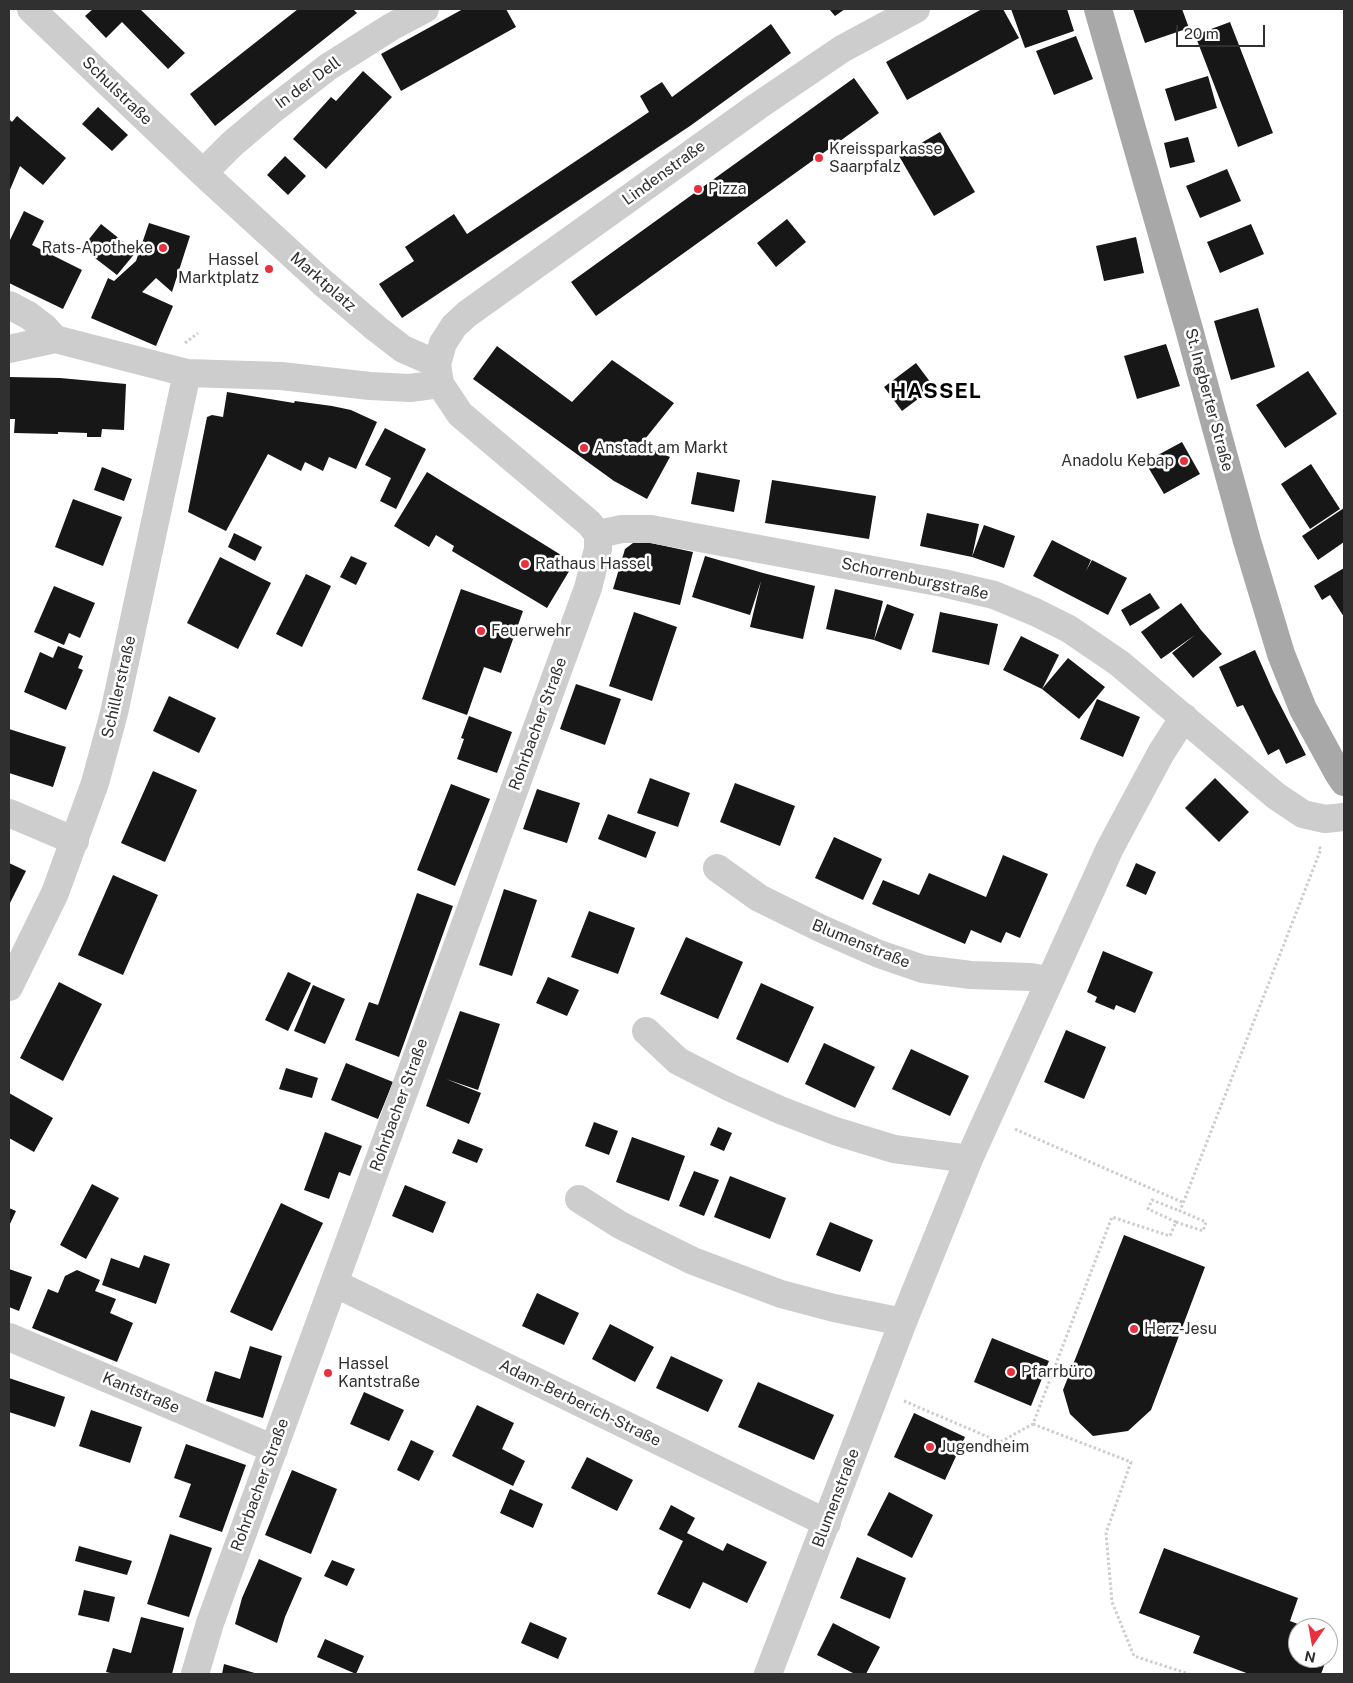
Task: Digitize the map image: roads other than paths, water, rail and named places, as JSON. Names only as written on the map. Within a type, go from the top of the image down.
[{"type":"main road","name":"St. Ingberter Straße","points":[[1098,9],[1190,329],[1247,540],[1281,654],[1302,709],[1344,782]]},
{"type":"street","name":"Schulstraße","points":[[31,9],[202,173]]},
{"type":"street","name":"In der Dell","points":[[202,173],[270,111],[328,67],[391,27],[425,9]]},
{"type":"street","name":"Lindenstraße","points":[[438,374],[443,343],[454,326],[468,314],[842,48],[916,9]]},
{"type":"street","name":"Marktplatz","points":[[202,173],[282,247],[377,329],[438,374]]},
{"type":"street","points":[[9,305],[28,315],[44,327],[54,339]]},
{"type":"street","points":[[9,349],[54,339],[187,373],[281,376],[370,386],[410,388],[438,374],[460,414],[589,523],[598,534]]},
{"type":"street","name":"Schillerstraße","points":[[9,987],[55,893],[96,783],[114,713],[187,373]]},
{"type":"street","name":"Schorrenburgstraße","points":[[598,534],[622,529],[651,529],[942,583],[994,595],[1069,628],[1119,663],[1276,796],[1303,814],[1325,819],[1344,817]]},
{"type":"street","name":"Rohrbacher Straße","points":[[195,1674],[210,1623],[588,588],[598,549],[598,534]]},
{"type":"street","name":"Blumenstraße","points":[[768,1674],[903,1322],[969,1159],[1110,848],[1152,769],[1184,717]]},
{"type":"street","points":[[9,813],[75,841]]},
{"type":"street","name":"Blumenstraße","points":[[717,868],[759,898],[822,929],[879,954],[923,969],[1049,980]]},
{"type":"street","points":[[646,1031],[678,1060],[730,1088],[780,1110],[835,1131],[894,1149],[969,1159]]},
{"type":"street","points":[[579,1199],[620,1225],[693,1261],[781,1294],[834,1308],[903,1322]]},
{"type":"street","name":"Adam-Berberich-Straße","points":[[334,1283],[827,1523]]},
{"type":"street","name":"Kantstraße","points":[[9,1337],[274,1449]]},
{"type":"place","name":"Kreissparkasse Saarpfalz","points":[[819,158]]},
{"type":"place","name":"Pizza","points":[[698,189]]},
{"type":"place","name":"Rats-Apotheke","points":[[163,248]]},
{"type":"place","name":"Hassel Marktplatz","points":[[269,269]]},
{"type":"place","name":"Anstadt am Markt","points":[[584,448]]},
{"type":"place","name":"Anadolu Kebap","points":[[1184,461]]},
{"type":"place","name":"Rathaus Hassel","points":[[525,564]]},
{"type":"place","name":"Feuerwehr","points":[[481,631]]},
{"type":"place","name":"Herz-Jesu","points":[[1134,1329]]},
{"type":"place","name":"Pfarrbüro","points":[[1011,1372]]},
{"type":"place","name":"Hassel Kantstraße","points":[[328,1373]]},
{"type":"place","name":"Jugendheim","points":[[930,1447]]},
{"type":"district","name":"HASSEL","points":[[936,392]]}]
